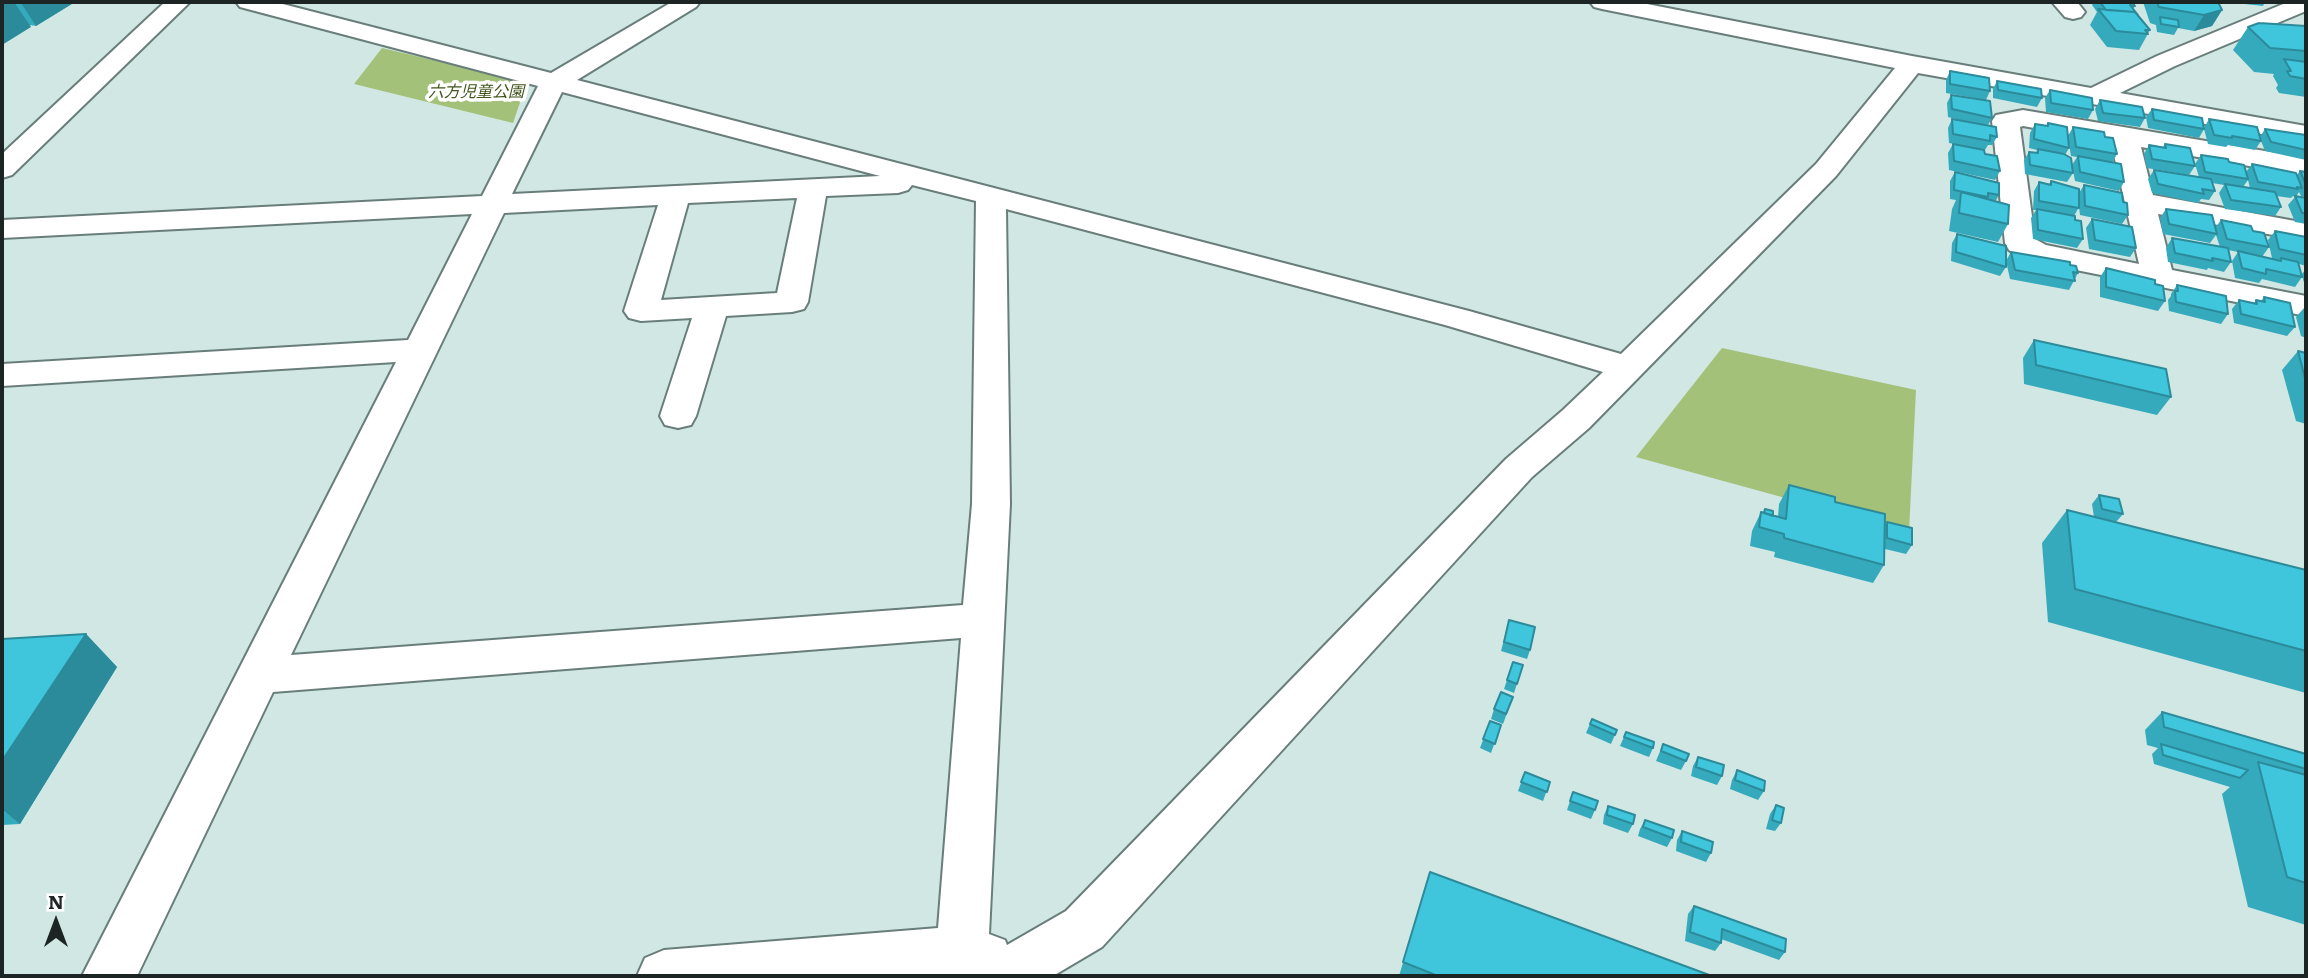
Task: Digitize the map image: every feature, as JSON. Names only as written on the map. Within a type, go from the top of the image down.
[{"type":"street","points":[[2,169],[178,2]]},
{"type":"street","points":[[248,2],[1457,318],[1628,368]]},
{"type":"street","points":[[109,976],[553,83],[688,2]]},
{"type":"street","points":[[1602,2],[1912,64],[2306,134]]},
{"type":"street","points":[[2095,98],[2103,91],[2166,61],[2306,3]]},
{"type":"street","points":[[664,976],[992,965],[1084,929],[1520,468],[1576,419],[1826,170],[1912,64]]},
{"type":"street","points":[[2306,167],[2023,118],[2006,121],[2020,243],[2036,253],[2306,306]]},
{"type":"street","points":[[2124,136],[2158,277]]},
{"type":"street","points":[[2,229],[813,189],[927,180]]},
{"type":"street","points":[[676,195],[641,311],[792,302],[813,189]]},
{"type":"street","points":[[991,197],[991,504],[982,620],[992,965]]},
{"type":"street","points":[[2140,202],[2306,232]]},
{"type":"street","points":[[678,416],[712,307]]},
{"type":"street","points":[[2,375],[421,350]]},
{"type":"street","points":[[259,676],[982,620]]},
{"type":"green space","name":"六方児童公園","points":[[382,48],[521,81],[525,88],[513,123],[354,84]]},
{"type":"green space","points":[[1722,348],[1916,390],[1909,532],[1636,457]]},
{"type":"building","points":[[2100,2],[2132,2],[2135,6],[2130,5],[2138,15],[2135,12],[2106,10]]},
{"type":"building","points":[[2157,2],[2218,2],[2222,10],[2204,15],[2159,7]]},
{"type":"building","points":[[2098,9],[2135,12],[2150,30],[2145,30],[2148,34],[2116,31]]},
{"type":"building","points":[[2160,17],[2178,20],[2179,27],[2161,24]]},
{"type":"building","points":[[2259,23],[2306,26],[2306,51],[2270,48],[2248,27]]},
{"type":"building","points":[[2284,59],[2306,62],[2306,79],[2290,76],[2287,71],[2291,71]]},
{"type":"building","points":[[1950,71],[1989,78],[1990,91],[1950,84]]},
{"type":"building","points":[[1997,81],[2041,89],[2042,98],[1998,90]]},
{"type":"building","points":[[2050,90],[2092,98],[2093,110],[2051,103]]},
{"type":"building","points":[[1951,95],[1990,101],[1992,118],[1952,109]]},
{"type":"building","points":[[2100,100],[2142,107],[2145,118],[2103,113]]},
{"type":"building","points":[[2152,109],[2202,118],[2204,129],[2154,120]]},
{"type":"building","points":[[1952,119],[1996,127],[1997,137],[1990,135],[1990,141],[1953,134]]},
{"type":"building","points":[[2209,119],[2257,127],[2261,141],[2214,135]]},
{"type":"building","points":[[2048,123],[2067,127],[2069,148],[2034,139],[2035,124],[2048,126]]},
{"type":"building","points":[[2073,127],[2104,132],[2105,137],[2113,138],[2117,154],[2076,147]]},
{"type":"building","points":[[2265,129],[2306,135],[2306,150],[2271,142]]},
{"type":"building","points":[[1953,144],[1984,150],[1985,154],[1997,156],[2000,171],[1954,161]]},
{"type":"building","points":[[2165,144],[2190,148],[2195,166],[2152,159],[2149,145],[2166,148]]},
{"type":"building","points":[[2038,149],[2071,158],[2073,173],[2030,165],[2029,152],[2038,153]]},
{"type":"building","points":[[2201,155],[2228,159],[2229,162],[2244,165],[2248,179],[2205,172]]},
{"type":"building","points":[[2078,156],[2121,164],[2124,182],[2080,172]]},
{"type":"building","points":[[2252,164],[2296,173],[2302,188],[2258,182]]},
{"type":"building","points":[[2154,170],[2211,179],[2215,191],[2202,189],[2204,194],[2158,184]]},
{"type":"building","points":[[2300,171],[2306,172],[2306,185]]},
{"type":"building","points":[[1955,172],[1999,183],[1999,195],[1988,193],[1988,197],[1954,190]]},
{"type":"building","points":[[2051,181],[2079,189],[2079,208],[2039,201],[2039,182],[2051,185]]},
{"type":"building","points":[[2225,184],[2275,192],[2281,207],[2231,200]]},
{"type":"building","points":[[2084,185],[2122,193],[2123,202],[2127,203],[2128,215],[2085,206]]},
{"type":"building","points":[[1961,192],[2009,205],[2008,224],[1959,213]]},
{"type":"building","points":[[2295,196],[2306,198],[2306,213],[2302,213]]},
{"type":"building","points":[[2037,209],[2075,216],[2075,220],[2081,221],[2083,239],[2038,230]]},
{"type":"building","points":[[2166,209],[2212,215],[2217,234],[2169,224]]},
{"type":"building","points":[[2092,219],[2132,227],[2136,248],[2095,240]]},
{"type":"building","points":[[2221,220],[2251,226],[2253,231],[2264,233],[2269,247],[2227,239]]},
{"type":"building","points":[[2275,231],[2306,237],[2306,255],[2279,249]]},
{"type":"building","points":[[1957,234],[2006,246],[2006,267],[1956,252]]},
{"type":"building","points":[[2172,238],[2228,248],[2231,262],[2175,253]]},
{"type":"building","points":[[2238,251],[2298,262],[2302,277],[2266,269],[2266,274],[2242,268]]},
{"type":"building","points":[[2011,252],[2070,262],[2070,265],[2076,266],[2078,273],[2073,272],[2075,281],[2015,270]]},
{"type":"building","points":[[2106,268],[2155,280],[2155,284],[2163,286],[2165,301],[2106,287]]},
{"type":"building","points":[[2177,285],[2226,296],[2228,314],[2176,302]]},
{"type":"building","points":[[2264,297],[2290,303],[2295,327],[2241,314],[2239,300],[2257,304],[2256,300],[2265,302]]},
{"type":"building","points":[[2034,340],[2166,369],[2171,397],[2036,365]]},
{"type":"building","points":[[2298,351],[2306,353],[2306,382]]},
{"type":"building","points":[[1789,485],[1835,497],[1835,502],[1885,514],[1884,565],[1784,538],[1784,534],[1759,527],[1761,512],[1786,519]]},
{"type":"building","points":[[2099,495],[2119,499],[2123,514],[2102,509]]},
{"type":"building","points":[[1765,509],[1773,511],[1773,516],[1764,513]]},
{"type":"building","points":[[2067,510],[2306,570],[2306,651],[2075,589]]},
{"type":"building","points":[[1887,522],[1912,528],[1912,545],[1887,538]]},
{"type":"building","points":[[1509,620],[1535,627],[1530,650],[1504,642]]},
{"type":"building","points":[[86,634],[2,761],[2,639]]},
{"type":"building","points":[[1513,662],[1523,665],[1517,684],[1507,680]]},
{"type":"building","points":[[1501,692],[1513,697],[1506,714],[1494,709]]},
{"type":"building","points":[[2162,712],[2306,754],[2306,769],[2164,727]]},
{"type":"building","points":[[1592,719],[1617,730],[1615,735],[1590,724]]},
{"type":"building","points":[[1490,721],[1501,725],[1495,744],[1483,739]]},
{"type":"building","points":[[1626,732],[1654,742],[1653,748],[1624,737]]},
{"type":"building","points":[[1663,744],[1689,754],[1686,761],[1661,751]]},
{"type":"building","points":[[2161,744],[2248,770],[2240,778],[2163,755]]},
{"type":"building","points":[[1698,757],[1724,765],[1722,776],[1696,767]]},
{"type":"building","points":[[2258,762],[2306,775],[2306,883],[2287,877]]},
{"type":"building","points":[[1737,770],[1765,781],[1764,791],[1735,780]]},
{"type":"building","points":[[1525,772],[1550,782],[1547,792],[1521,782]]},
{"type":"building","points":[[1573,792],[1598,801],[1595,810],[1570,801]]},
{"type":"building","points":[[1776,805],[1784,808],[1781,823],[1772,820]]},
{"type":"building","points":[[1608,806],[1635,815],[1633,824],[1607,815]]},
{"type":"building","points":[[1645,820],[1674,830],[1672,838],[1643,827]]},
{"type":"building","points":[[1682,831],[1713,842],[1711,853],[1681,842]]},
{"type":"building","points":[[1430,872],[1712,976],[1438,976],[1403,962]]},
{"type":"building","points":[[1694,906],[1786,939],[1785,952],[1722,929],[1721,943],[1690,932]]}]
